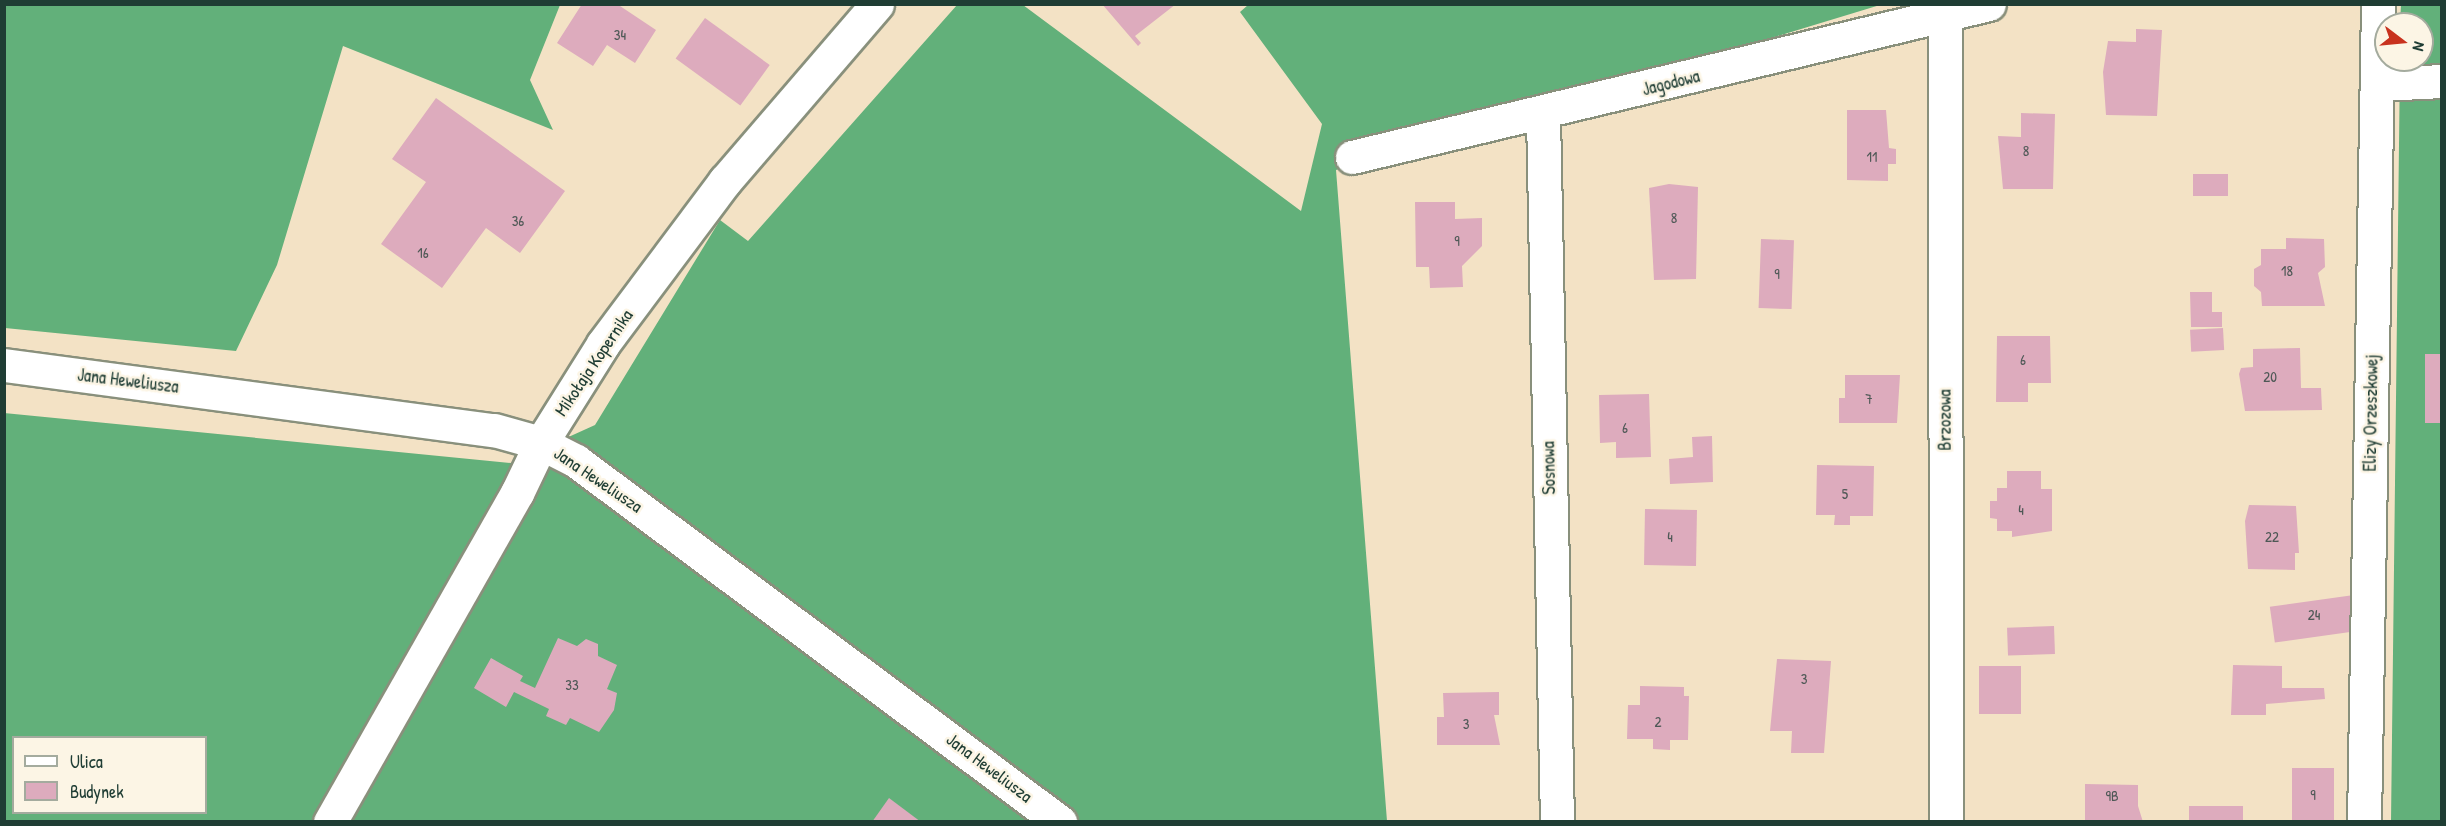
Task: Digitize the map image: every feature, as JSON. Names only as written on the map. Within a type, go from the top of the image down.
[{"type":"street","name":"Mikołaja Kopernika","points":[[330,822],[517,493],[541,443],[603,344],[725,182],[877,4]]},
{"type":"street","name":"Jagodowa","points":[[1352,157],[1945,18],[1989,4]]},
{"type":"street","name":"Elizy Orzeszkowej","points":[[2364,822],[2365,629],[2379,84],[2378,4]]},
{"type":"street","name":"Brzozowa","points":[[1945,18],[1946,822]]},
{"type":"street","points":[[2379,84],[2442,81]]},
{"type":"street","name":"Sosnowa","points":[[1543,114],[1557,822]]},
{"type":"street","name":"Jana Heweliusza","points":[[4,366],[494,430],[541,443],[576,461],[1060,822]]},
{"type":"green space","points":[[4,5],[560,5],[530,80],[553,130],[343,46],[277,265],[236,351],[5,328]]},
{"type":"green space","points":[[957,5],[1023,5],[1301,211],[1322,124],[1240,12],[1248,5],[1880,5],[1336,170],[1387,821],[5,821],[4,413],[511,463],[595,425],[720,220],[748,241]]},
{"type":"green space","points":[[2401,5],[2441,5],[2441,821],[2391,822],[2400,72],[2434,72],[2434,12],[2401,12]]},
{"type":"building","points":[[582,4],[617,4],[656,30],[635,63],[607,45],[593,66],[557,43]]},
{"type":"building","points":[[1102,4],[1176,4],[1135,36],[1141,43],[1138,46]]},
{"type":"building","points":[[705,18],[770,65],[740,105],[676,58]]},
{"type":"building","points":[[2136,29],[2162,30],[2157,116],[2106,115],[2103,72],[2108,41],[2136,42]]},
{"type":"building","points":[[436,98],[565,191],[520,253],[486,228],[442,288],[381,244],[426,182],[392,159]]},
{"type":"building","points":[[1847,110],[1886,110],[1889,148],[1896,149],[1896,164],[1888,164],[1888,181],[1847,180]]},
{"type":"building","points":[[2021,113],[2055,114],[2053,189],[2003,189],[1998,136],[2021,137]]},
{"type":"building","points":[[2193,174],[2228,174],[2228,196],[2193,196]]},
{"type":"building","points":[[1669,184],[1698,187],[1696,279],[1654,280],[1649,188]]},
{"type":"building","points":[[1415,202],[1455,202],[1455,219],[1482,218],[1482,246],[1462,266],[1463,287],[1430,288],[1429,267],[1416,267]]},
{"type":"building","points":[[2286,238],[2324,239],[2325,267],[2318,273],[2325,306],[2262,306],[2261,292],[2254,286],[2254,269],[2261,265],[2261,249],[2286,249]]},
{"type":"building","points":[[1761,239],[1794,240],[1792,309],[1759,308]]},
{"type":"building","points":[[2190,292],[2212,292],[2212,312],[2222,312],[2222,327],[2191,327]]},
{"type":"building","points":[[2223,328],[2224,350],[2191,352],[2190,330]]},
{"type":"building","points":[[1997,336],[2050,336],[2051,383],[2028,383],[2028,402],[1996,402]]},
{"type":"building","points":[[2300,348],[2301,388],[2321,388],[2322,410],[2245,411],[2239,374],[2241,368],[2253,367],[2253,349]]},
{"type":"building","points":[[2425,354],[2442,354],[2442,423],[2425,423]]},
{"type":"building","points":[[1845,375],[1900,375],[1897,423],[1839,423],[1839,398],[1845,398]]},
{"type":"building","points":[[1649,394],[1651,457],[1616,458],[1616,442],[1600,443],[1599,395]]},
{"type":"building","points":[[1712,436],[1713,482],[1670,484],[1669,459],[1693,457],[1692,437]]},
{"type":"building","points":[[1817,465],[1874,466],[1873,516],[1850,516],[1850,525],[1834,525],[1835,515],[1816,515]]},
{"type":"building","points":[[2007,471],[2041,471],[2041,489],[2052,489],[2052,531],[2012,537],[2012,531],[1997,531],[1997,519],[1990,518],[1990,501],[1997,501],[1997,488],[2007,488]]},
{"type":"building","points":[[2249,505],[2296,506],[2299,553],[2295,553],[2295,570],[2248,569],[2245,521]]},
{"type":"building","points":[[1645,509],[1697,510],[1696,566],[1644,565]]},
{"type":"building","points":[[2354,595],[2359,631],[2275,642],[2270,607]]},
{"type":"building","points":[[2054,626],[2055,654],[2008,656],[2007,628]]},
{"type":"building","points":[[558,638],[577,646],[586,639],[598,644],[598,656],[617,665],[607,689],[617,693],[614,710],[599,732],[570,718],[566,725],[546,716],[549,709],[514,692],[506,707],[474,688],[491,658],[523,676],[520,681],[535,688]]},
{"type":"building","points":[[1777,659],[1831,661],[1824,753],[1791,753],[1792,731],[1770,731]]},
{"type":"building","points":[[2233,665],[2282,666],[2282,688],[2324,688],[2325,699],[2266,704],[2266,715],[2231,715]]},
{"type":"building","points":[[1979,666],[2021,666],[2021,714],[1979,714]]},
{"type":"building","points":[[1640,686],[1684,687],[1684,696],[1689,696],[1688,740],[1670,740],[1670,750],[1653,749],[1653,739],[1627,739],[1628,705],[1640,705]]},
{"type":"building","points":[[1499,692],[1499,715],[1494,715],[1500,745],[1437,745],[1437,717],[1444,717],[1443,693]]},
{"type":"building","points":[[2292,768],[2334,768],[2334,822],[2292,822]]},
{"type":"building","points":[[2085,784],[2138,785],[2138,806],[2143,822],[2085,822]]},
{"type":"building","points":[[889,798],[921,822],[872,822]]},
{"type":"building","points":[[2189,806],[2243,806],[2243,822],[2189,822]]}]
